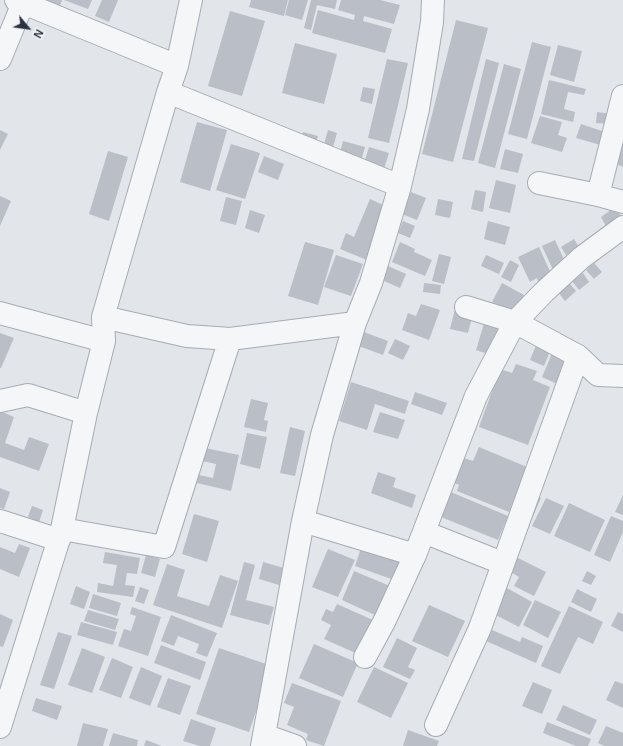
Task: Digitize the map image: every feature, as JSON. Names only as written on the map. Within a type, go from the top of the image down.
[{"type":"street","points":[[0,727],[60,535],[86,413],[104,342],[103,318],[168,92],[177,66],[191,0]]},
{"type":"street","points":[[295,746],[263,741],[303,521],[322,435],[355,323],[371,283],[400,186],[418,109],[432,22],[433,0]]},
{"type":"street","points":[[0,59],[20,2],[177,66]]},
{"type":"street","points":[[168,92],[400,186]]},
{"type":"street","points":[[598,195],[623,96]]},
{"type":"street","points":[[539,183],[598,195],[623,202]]},
{"type":"street","points":[[365,657],[385,620],[415,555],[476,396],[514,322],[581,258],[623,227]]},
{"type":"street","points":[[466,307],[514,322],[578,356],[598,374],[623,376]]},
{"type":"street","points":[[0,313],[104,342]]},
{"type":"street","points":[[103,318],[187,336],[230,339],[355,323]]},
{"type":"street","points":[[0,521],[60,535],[164,547],[230,339]]},
{"type":"street","points":[[436,725],[480,628],[502,563],[578,356]]},
{"type":"street","points":[[0,401],[28,395],[86,413]]},
{"type":"street","points":[[303,521],[415,555]]},
{"type":"street","points":[[424,532],[502,563]]},
{"type":"building","points":[[39,0],[62,0],[58,11]]},
{"type":"building","points":[[64,0],[92,0],[88,9]]},
{"type":"building","points":[[102,0],[118,0],[109,22],[95,16]]},
{"type":"building","points":[[251,0],[288,0],[284,16],[249,7]]},
{"type":"building","points":[[289,0],[308,0],[302,20],[285,15]]},
{"type":"building","points":[[311,0],[337,0],[335,9],[317,5],[311,30],[304,28]]},
{"type":"building","points":[[341,0],[380,0],[400,5],[394,24],[364,16],[363,21],[392,29],[385,53],[312,33],[318,10],[354,20],[355,15],[338,10]]},
{"type":"building","points":[[230,11],[265,21],[242,96],[208,86]]},
{"type":"building","points":[[456,20],[488,28],[453,162],[422,154]]},
{"type":"building","points":[[532,42],[551,47],[527,139],[508,134]]},
{"type":"building","points":[[295,43],[337,54],[324,104],[282,93]]},
{"type":"building","points":[[558,45],[582,51],[574,82],[550,75]]},
{"type":"building","points":[[387,59],[408,63],[389,143],[368,138]]},
{"type":"building","points":[[486,59],[499,63],[474,161],[462,159]]},
{"type":"building","points":[[504,64],[521,69],[495,168],[478,163]]},
{"type":"building","points":[[549,80],[586,89],[584,95],[568,92],[564,109],[575,112],[573,122],[541,114]]},
{"type":"building","points":[[363,87],[375,89],[372,104],[360,101]]},
{"type":"building","points":[[597,112],[612,114],[611,124],[596,123]]},
{"type":"building","points":[[540,116],[562,122],[558,135],[567,138],[562,152],[531,143]]},
{"type":"building","points":[[197,122],[227,130],[210,191],[180,182]]},
{"type":"building","points":[[581,124],[608,133],[604,146],[576,138]]},
{"type":"building","points":[[0,130],[8,134],[0,150]]},
{"type":"building","points":[[328,130],[337,133],[333,147],[324,144]]},
{"type":"building","points":[[303,132],[318,136],[316,143],[301,140]]},
{"type":"building","points":[[623,139],[623,167],[613,162]]},
{"type":"building","points":[[343,141],[365,147],[361,162],[339,156]]},
{"type":"building","points":[[231,144],[260,153],[245,199],[216,190]]},
{"type":"building","points":[[369,147],[389,153],[383,172],[363,166]]},
{"type":"building","points":[[505,149],[523,154],[518,173],[500,169]]},
{"type":"building","points":[[108,151],[128,157],[109,221],[89,214]]},
{"type":"building","points":[[264,156],[284,164],[278,180],[258,172]]},
{"type":"building","points":[[496,180],[516,185],[510,213],[489,208]]},
{"type":"building","points":[[475,190],[486,192],[483,212],[471,209]]},
{"type":"building","points":[[411,192],[426,198],[417,220],[402,214]]},
{"type":"building","points":[[0,196],[11,201],[0,226]]},
{"type":"building","points":[[226,197],[242,201],[236,225],[220,221]]},
{"type":"building","points":[[370,199],[390,208],[367,260],[340,249],[346,233],[354,237]]},
{"type":"building","points":[[438,199],[453,202],[450,218],[435,215]]},
{"type":"building","points":[[615,207],[621,216],[606,226],[601,217]]},
{"type":"building","points":[[250,210],[265,215],[259,233],[245,228]]},
{"type":"building","points":[[403,221],[415,226],[410,238],[398,233]]},
{"type":"building","points":[[488,221],[510,227],[505,245],[484,239]]},
{"type":"building","points":[[574,239],[579,247],[566,255],[561,247]]},
{"type":"building","points":[[555,240],[566,264],[553,270],[542,246]]},
{"type":"building","points":[[305,242],[334,250],[318,305],[288,296]]},
{"type":"building","points":[[400,242],[415,249],[414,252],[432,260],[425,276],[392,262]]},
{"type":"building","points":[[539,247],[553,278],[539,285],[537,278],[530,282],[518,257]]},
{"type":"building","points":[[439,254],[451,257],[444,284],[432,281]]},
{"type":"building","points":[[336,255],[363,264],[351,296],[324,287]]},
{"type":"building","points":[[486,255],[504,263],[499,274],[481,266]]},
{"type":"building","points":[[510,260],[519,265],[511,282],[501,277]]},
{"type":"building","points":[[594,263],[602,272],[594,279],[586,270]]},
{"type":"building","points":[[388,266],[406,274],[400,288],[382,280]]},
{"type":"building","points":[[583,273],[589,282],[579,290],[572,281]]},
{"type":"building","points":[[424,283],[441,285],[440,294],[423,292]]},
{"type":"building","points":[[502,283],[524,295],[514,314],[492,302]]},
{"type":"building","points":[[570,284],[576,291],[565,301],[559,293]]},
{"type":"building","points":[[421,304],[440,310],[429,340],[402,330],[408,313],[416,316]]},
{"type":"building","points":[[455,309],[473,313],[468,333],[450,329]]},
{"type":"building","points":[[486,317],[502,321],[491,355],[476,350]]},
{"type":"building","points":[[361,331],[388,341],[383,355],[356,345]]},
{"type":"building","points":[[0,333],[14,338],[1,368],[0,368]]},
{"type":"building","points":[[395,339],[410,346],[403,360],[388,353]]},
{"type":"building","points":[[537,343],[551,349],[544,366],[530,360]]},
{"type":"building","points":[[553,351],[568,358],[557,384],[542,377]]},
{"type":"building","points":[[516,364],[537,371],[533,380],[550,387],[528,445],[479,427],[500,369],[512,373]]},
{"type":"building","points":[[351,382],[409,401],[405,414],[375,404],[367,430],[339,421]]},
{"type":"building","points":[[415,392],[447,403],[442,415],[411,404]]},
{"type":"building","points":[[251,399],[268,403],[264,420],[268,421],[266,432],[244,427]]},
{"type":"building","points":[[0,411],[14,417],[5,443],[24,450],[29,437],[49,444],[39,471],[0,457]]},
{"type":"building","points":[[380,412],[405,420],[398,439],[373,432]]},
{"type":"building","points":[[290,427],[305,431],[295,476],[280,473]]},
{"type":"building","points":[[247,433],[267,437],[260,469],[240,464]]},
{"type":"building","points":[[479,447],[527,467],[509,512],[457,491],[459,485],[451,481],[461,457],[473,461]]},
{"type":"building","points":[[205,448],[239,455],[231,491],[197,483],[199,475],[213,478],[216,464],[202,461]]},
{"type":"building","points":[[378,472],[396,478],[393,487],[416,495],[412,508],[371,493]]},
{"type":"building","points":[[0,488],[10,492],[4,509],[0,508]]},
{"type":"building","points":[[446,490],[508,516],[498,540],[436,515]]},
{"type":"building","points":[[532,494],[541,498],[531,521],[522,517]]},
{"type":"building","points":[[623,495],[623,515],[615,512]]},
{"type":"building","points":[[546,498],[564,506],[550,534],[532,526]]},
{"type":"building","points":[[569,503],[605,520],[590,552],[554,536]]},
{"type":"building","points":[[32,506],[43,510],[39,522],[28,517]]},
{"type":"building","points":[[194,514],[219,521],[207,562],[182,554]]},
{"type":"building","points":[[611,516],[623,521],[623,532],[610,562],[594,555]]},
{"type":"building","points":[[19,544],[30,548],[19,577],[0,569],[0,547],[15,553]]},
{"type":"building","points":[[362,545],[401,558],[394,580],[355,566]]},
{"type":"building","points":[[328,549],[355,560],[338,597],[312,587]]},
{"type":"building","points":[[105,552],[140,558],[137,574],[127,573],[125,585],[135,586],[133,597],[97,592],[98,583],[113,586],[117,565],[103,563]]},
{"type":"building","points":[[146,555],[160,559],[155,577],[141,573]]},
{"type":"building","points":[[516,557],[546,572],[534,596],[514,586],[519,577],[509,571]]},
{"type":"building","points":[[244,562],[255,565],[246,600],[274,607],[269,625],[230,615]]},
{"type":"building","points":[[263,562],[284,568],[279,585],[259,579]]},
{"type":"building","points":[[167,564],[185,570],[177,596],[209,606],[220,575],[238,581],[222,628],[153,605]]},
{"type":"building","points":[[354,571],[390,586],[377,616],[342,600]]},
{"type":"building","points":[[587,571],[596,576],[591,585],[582,581]]},
{"type":"building","points":[[76,586],[90,592],[84,609],[70,604]]},
{"type":"building","points":[[140,587],[149,590],[144,604],[135,601]]},
{"type":"building","points":[[505,587],[532,602],[519,627],[492,613]]},
{"type":"building","points":[[577,589],[597,599],[591,612],[571,602]]},
{"type":"building","points":[[93,594],[121,603],[117,616],[89,608]]},
{"type":"building","points":[[535,600],[561,612],[548,638],[523,625]]},
{"type":"building","points":[[337,604],[375,621],[360,655],[324,639],[331,625],[321,620],[326,609],[333,612]]},
{"type":"building","points":[[429,605],[465,621],[448,657],[412,641]]},
{"type":"building","points":[[569,606],[603,622],[593,644],[578,637],[560,674],[541,666]]},
{"type":"building","points":[[132,607],[161,617],[148,656],[118,646],[124,629],[131,631],[136,616],[130,614]]},
{"type":"building","points":[[88,610],[119,619],[115,630],[84,621]]},
{"type":"building","points":[[618,612],[623,614],[623,632],[611,626]]},
{"type":"building","points":[[0,614],[13,620],[3,647],[0,646]]},
{"type":"building","points":[[171,615],[217,633],[207,657],[196,653],[199,644],[178,636],[174,646],[161,641]]},
{"type":"building","points":[[81,622],[117,632],[113,645],[77,635]]},
{"type":"building","points":[[492,630],[520,642],[522,637],[543,646],[536,663],[486,641]]},
{"type":"building","points":[[58,632],[72,636],[54,689],[40,685]]},
{"type":"building","points":[[397,638],[417,648],[408,667],[415,670],[410,679],[383,667]]},
{"type":"building","points":[[314,644],[358,663],[343,697],[299,678]]},
{"type":"building","points":[[161,645],[206,662],[200,680],[154,663]]},
{"type":"building","points":[[82,648],[105,657],[92,693],[68,685]]},
{"type":"building","points":[[219,648],[272,666],[249,732],[196,714]]},
{"type":"building","points":[[112,658],[133,667],[121,698],[99,690]]},
{"type":"building","points":[[141,667],[162,676],[150,706],[129,698]]},
{"type":"building","points":[[374,667],[408,683],[391,718],[357,702]]},
{"type":"building","points":[[168,678],[191,686],[180,715],[157,707]]},
{"type":"building","points":[[615,681],[623,684],[623,708],[606,700]]},
{"type":"building","points":[[533,682],[552,690],[542,714],[522,706]]},
{"type":"building","points":[[292,683],[341,701],[324,746],[306,740],[308,734],[287,725],[294,707],[284,703]]},
{"type":"building","points":[[36,698],[62,706],[57,720],[32,711]]},
{"type":"building","points":[[563,705],[597,720],[590,735],[556,720]]},
{"type":"building","points":[[191,719],[216,728],[210,746],[200,746],[183,741]]},
{"type":"building","points":[[547,722],[591,739],[588,746],[576,746],[543,733]]},
{"type":"building","points":[[83,723],[108,729],[103,746],[77,746]]},
{"type":"building","points":[[606,726],[623,733],[623,746],[604,746],[598,743]]},
{"type":"building","points":[[408,730],[439,741],[437,746],[403,746]]},
{"type":"building","points":[[113,733],[138,740],[137,746],[109,746]]},
{"type":"building","points":[[146,740],[162,746],[144,746]]}]
